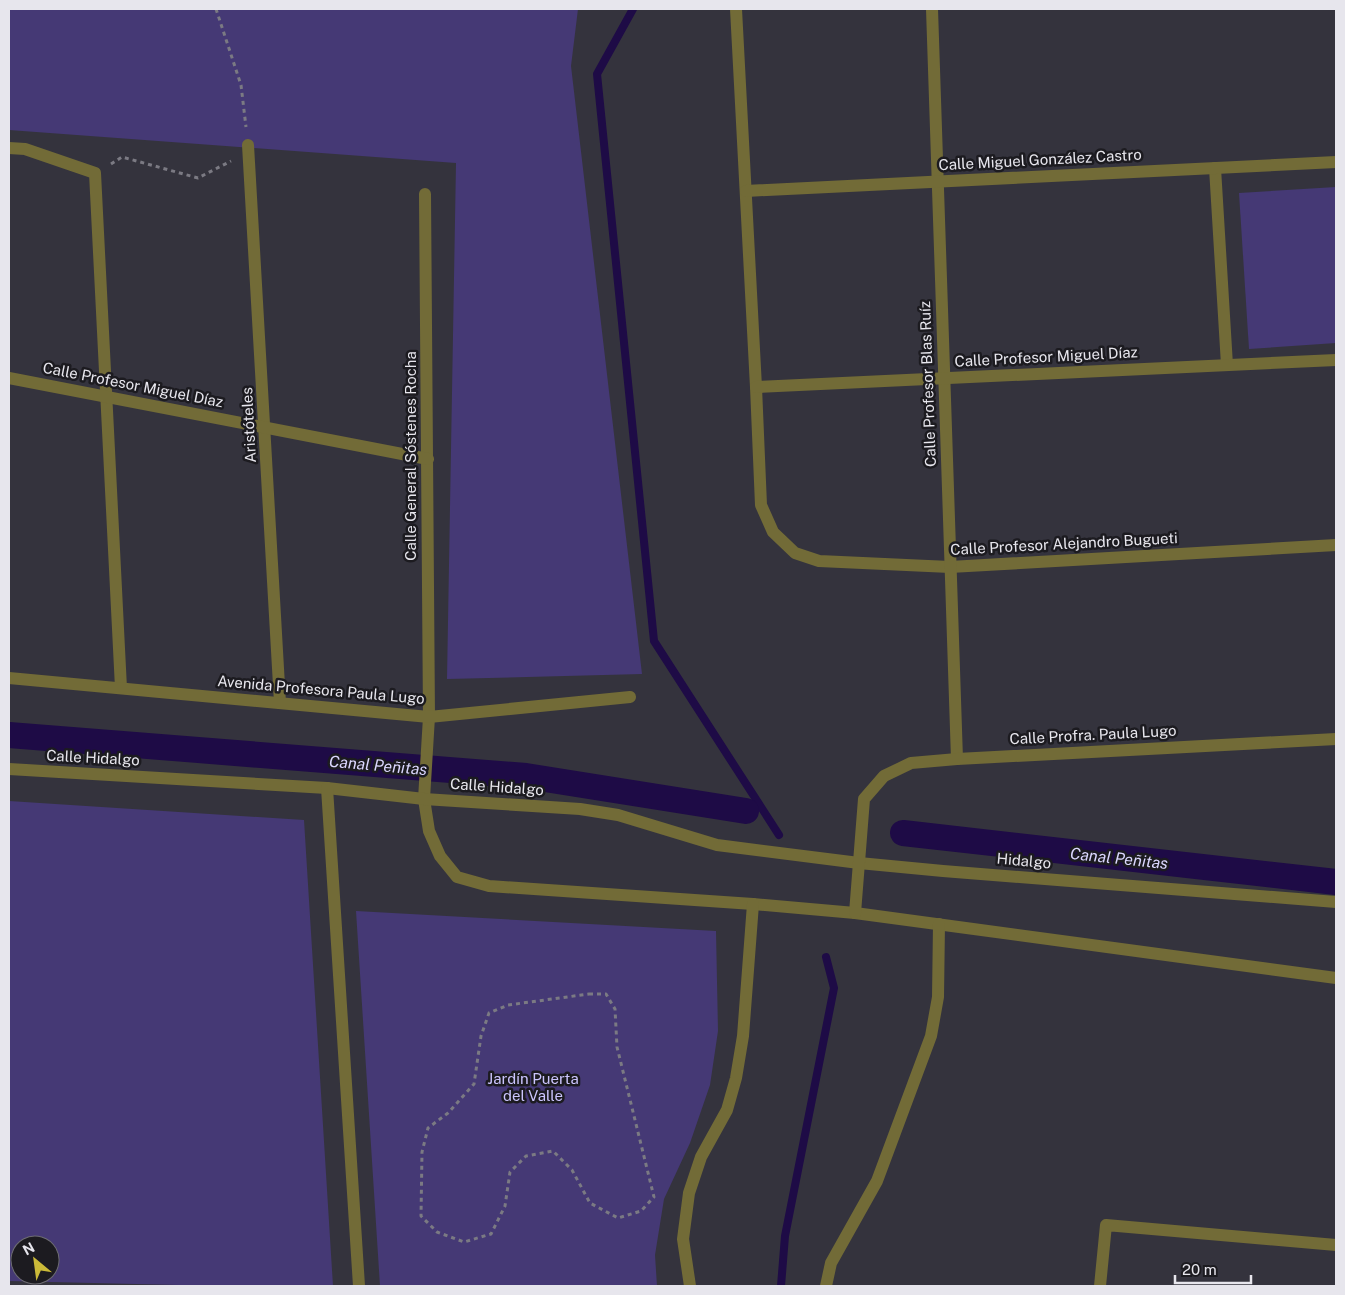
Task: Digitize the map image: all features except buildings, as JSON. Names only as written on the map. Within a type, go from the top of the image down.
[{"type":"street","points":[[736,9],[756,387]]},
{"type":"street","name":"Calle Profesor Blas Ruíz","points":[[932,9],[957,759]]},
{"type":"street","name":"Aristóteles","points":[[248,145],[266,427],[280,703]]},
{"type":"street","points":[[9,148],[25,149],[95,173],[121,688]]},
{"type":"street","name":"Calle Miguel González Castro","points":[[746,191],[1336,162]]},
{"type":"street","points":[[1215,168],[1227,365]]},
{"type":"street","name":"Calle General Sóstenes Rocha","points":[[425,194],[429,717]]},
{"type":"street","name":"Calle Profesor Miguel Díaz","points":[[756,387],[1336,360]]},
{"type":"street","name":"Calle Profesor Miguel Díaz","points":[[9,378],[428,459]]},
{"type":"street","name":"Calle Profesor Alejandro Bugueti","points":[[756,387],[761,504],[773,532],[795,553],[819,561],[950,567],[1336,545]]},
{"type":"street","name":"Avenida Profesora Paula Lugo","points":[[9,678],[429,717],[630,697]]},
{"type":"street","points":[[429,717],[424,793],[429,830],[440,856],[457,877],[489,886],[754,904],[855,913],[1336,978]]},
{"type":"street","name":"Calle Profra. Paula Lugo","points":[[859,862],[864,799],[884,776],[911,763],[1336,739]]},
{"type":"street","name":"Calle Hidalgo","points":[[9,769],[424,793],[580,809],[618,815],[717,845],[859,862]]},
{"type":"street","points":[[327,788],[359,1286]]},
{"type":"street","points":[[855,913],[859,862]]},
{"type":"street","name":"Hidalgo","points":[[859,862],[1336,902]]},
{"type":"street","points":[[690,1286],[683,1239],[689,1193],[701,1157],[726,1110],[736,1078],[743,1036],[754,904]]},
{"type":"street","points":[[826,1286],[831,1263],[877,1181],[931,1036],[938,997],[939,924]]},
{"type":"street","points":[[1100,1286],[1106,1225],[1336,1245]]},
{"type":"path","points":[[95,173],[122,157],[198,178],[230,162],[248,145],[241,85],[216,9]]},
{"type":"path","points":[[589,994],[606,994],[615,1008],[617,1047],[654,1197],[641,1211],[618,1218],[590,1203],[572,1170],[554,1151],[526,1156],[510,1172],[505,1206],[491,1234],[464,1242],[437,1232],[421,1216],[422,1152],[428,1128],[448,1113],[474,1084],[481,1036],[490,1013],[508,1005],[589,994]]},
{"type":"green space","points":[[9,9],[578,9],[571,66],[642,674],[447,679],[456,163],[9,130]]},
{"type":"green space","points":[[1336,187],[1336,343],[1249,349],[1239,193]]},
{"type":"green space","points":[[9,801],[304,820],[333,1286],[220,1286],[60,1282],[60,1235],[10,1235],[10,1281]]},
{"type":"green space","name":"Jardín Puerta del Valle","points":[[356,911],[716,931],[718,1031],[710,1085],[690,1143],[664,1199],[655,1255],[657,1286],[380,1286]]},
{"type":"waterway","points":[[633,9],[597,74],[654,641],[779,835]]},
{"type":"waterway","name":"Canal Peñitas","points":[[9,735],[526,776],[746,811]]},
{"type":"waterway","name":"Canal Peñitas","points":[[903,833],[1336,882]]},
{"type":"waterway","points":[[781,1286],[785,1236],[834,988],[826,957]]}]
